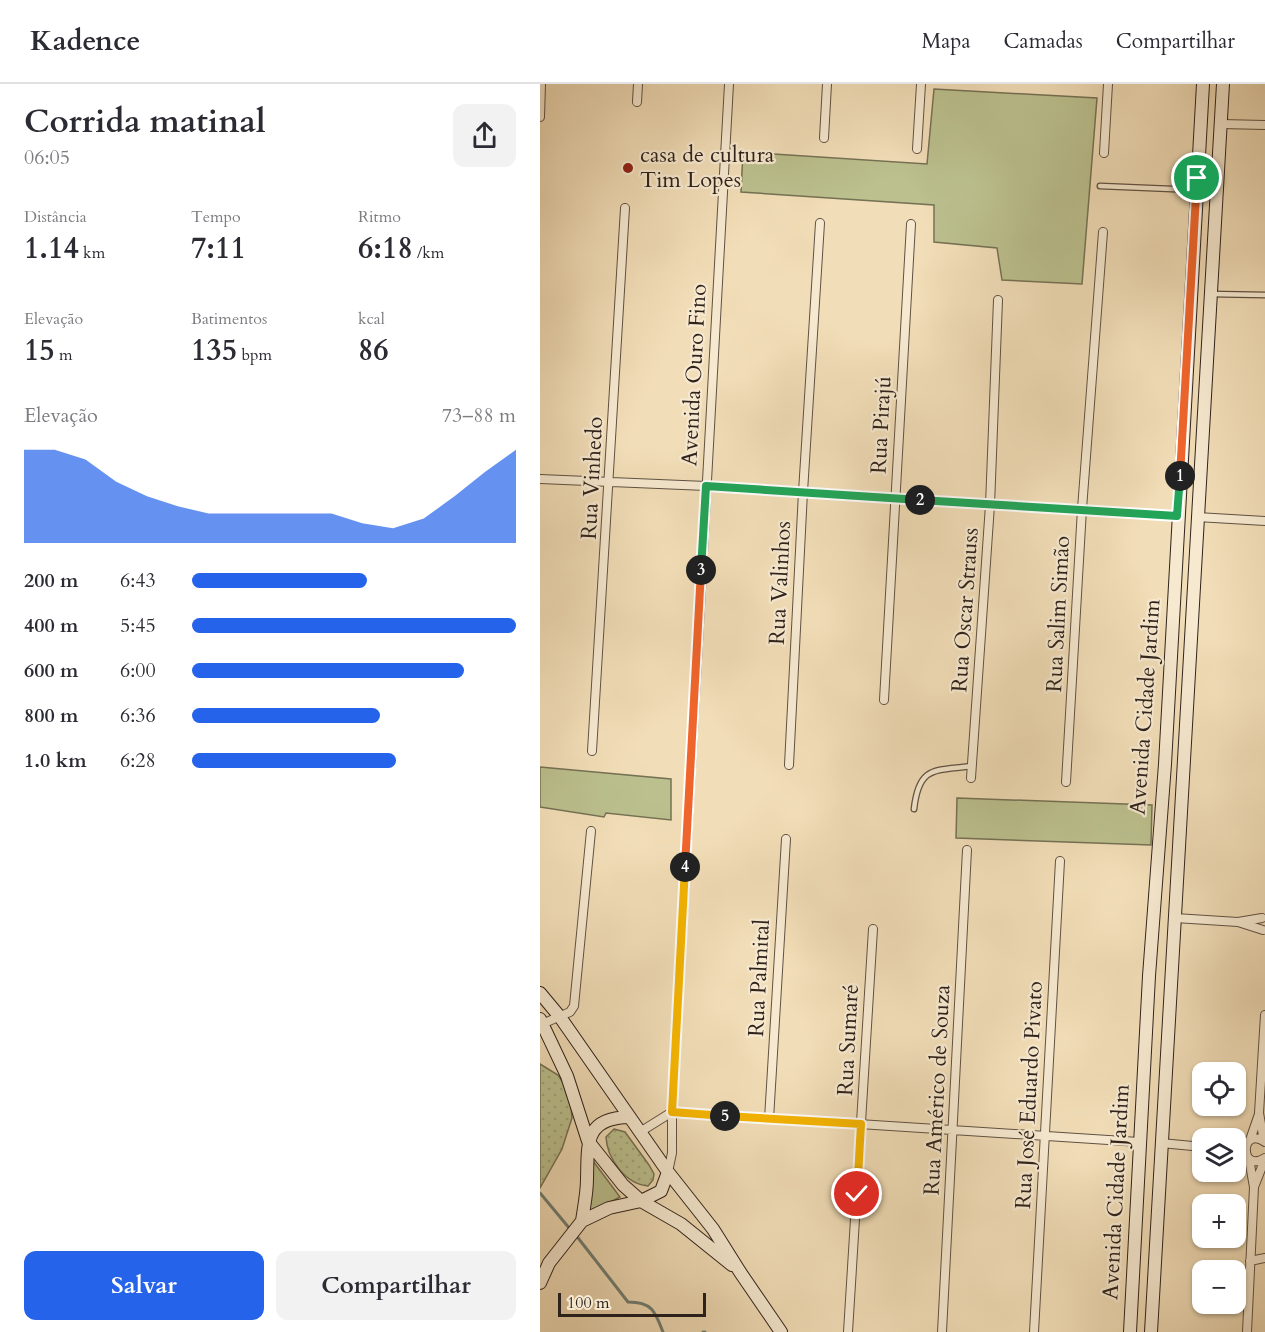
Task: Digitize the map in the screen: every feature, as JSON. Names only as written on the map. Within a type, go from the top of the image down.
[{"type":"main road","name":"Avenida Cidade Jardim","points":[[1130,1332],[1139,1142],[1165,764],[1177,516],[1203,84]]},
{"type":"main road","name":"Avenida Cidade Jardim","points":[[1151,1332],[1223,84]]},
{"type":"main road","points":[[1196,190],[1215,192]]},
{"type":"main road","points":[[1165,764],[1183,765]]},
{"type":"main road","points":[[1149,976],[1171,976]]},
{"type":"main road","points":[[540,993],[560,1017],[668,1172],[713,1229],[781,1332]]},
{"type":"main road","points":[[541,1022],[563,1067],[588,1141],[623,1185],[641,1201],[681,1224],[740,1272]]},
{"type":"main road","points":[[581,1223],[587,1184],[588,1141],[604,1121],[629,1117]]},
{"type":"main road","points":[[540,1283],[549,1263],[581,1223],[612,1207],[641,1201],[661,1191],[668,1172]]},
{"type":"street","points":[[540,117],[542,84]]},
{"type":"street","points":[[637,102],[638,84]]},
{"type":"street","name":"Avenida Ouro Fino","points":[[668,1172],[672,1153],[672,1112],[729,84]]},
{"type":"street","points":[[824,138],[827,84]]},
{"type":"street","points":[[917,148],[921,84]]},
{"type":"street","points":[[1104,153],[1108,84]]},
{"type":"street","points":[[1221,124],[1265,125]]},
{"type":"street","name":"Rua Vinhedo","points":[[592,751],[625,208]]},
{"type":"street","name":"Rua Valinhos","points":[[789,765],[820,223]]},
{"type":"street","name":"Rua Pirajú","points":[[884,700],[911,224]]},
{"type":"street","name":"Rua Salim Simão","points":[[1066,782],[1082,509],[1103,232]]},
{"type":"street","name":"Rua Oscar Strauss","points":[[971,778],[990,505],[998,300]]},
{"type":"street","points":[[540,479],[706,486],[1177,516]]},
{"type":"street","points":[[1197,517],[1262,520]]},
{"type":"street","points":[[541,1022],[560,1017],[570,1012],[574,1006],[591,831]]},
{"type":"street","name":"Rua Palmital","points":[[769,1119],[786,839]]},
{"type":"street","name":"Rua Américo de Souza","points":[[942,1332],[968,850]]},
{"type":"street","name":"Rua José Eduardo Pivato","points":[[1034,1332],[1060,861]]},
{"type":"street","points":[[1238,922],[1264,916]]},
{"type":"street","points":[[1264,916],[1260,924],[1264,931]]},
{"type":"street","points":[[1175,918],[1238,922],[1264,931]]},
{"type":"street","name":"Rua Sumaré","points":[[848,1332],[873,929]]},
{"type":"street","points":[[1265,1015],[1259,1113],[1265,1142]]},
{"type":"street","points":[[640,1132],[672,1112],[1139,1142]]},
{"type":"street","points":[[1247,1332],[1254,1187],[1245,1149],[1259,1113]]},
{"type":"street","points":[[1246,1143],[1257,1138],[1265,1142]]},
{"type":"street","points":[[1161,1143],[1192,1146]]},
{"type":"street","points":[[1248,1157],[1256,1161],[1265,1158]]},
{"type":"street","points":[[1254,1187],[1265,1158]]},
{"type":"street","points":[[1250,1261],[1265,1258]]},
{"type":"lane","points":[[1101,186],[1196,190]]},
{"type":"lane","points":[[1211,294],[1265,295]]},
{"type":"lane","points":[[914,809],[916,793],[924,777],[935,770],[972,766]]},
{"type":"green space","points":[[934,89],[1097,98],[1082,284],[1002,280],[997,248],[934,242],[934,205],[741,192],[743,152],[927,164]]},
{"type":"green space","points":[[540,767],[671,779],[671,820],[606,813],[604,817],[540,807]]},
{"type":"green space","points":[[957,798],[1152,805],[1151,845],[956,838]]},
{"type":"green space","points":[[540,1064],[558,1075],[570,1093],[572,1118],[562,1149],[540,1188]]},
{"type":"green space","points":[[614,1129],[625,1132],[649,1165],[654,1174],[648,1186],[625,1175],[614,1161],[606,1137]]},
{"type":"green space","points":[[593,1161],[620,1197],[589,1213]]},
{"type":"waterway","points":[[540,1193],[570,1229]]},
{"type":"waterway","points":[[575,1234],[628,1302],[636,1302],[652,1309],[663,1332]]},
{"type":"place","name":"casa de cultura Tim Lopes","points":[[628,168]]},
{"type":"route","points":[[857,1194],[861,1124],[672,1112],[706,486],[1177,516],[1197,178]]}]
